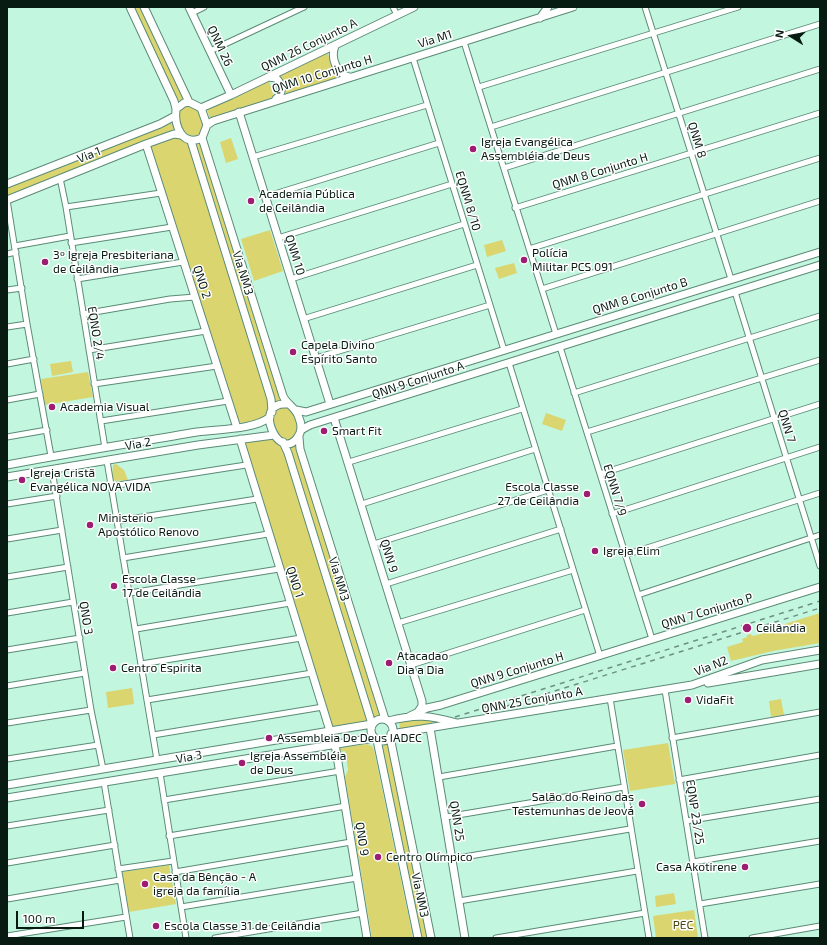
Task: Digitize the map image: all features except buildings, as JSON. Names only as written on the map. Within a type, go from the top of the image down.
[{"type":"main road","points":[[130,7],[172,95],[176,126],[181,135],[191,141],[202,138],[207,125],[213,121],[239,112]]},
{"type":"main road","points":[[144,7],[189,102],[201,108],[207,125]]},
{"type":"main road","name":"QNM 26 Conjunto A","points":[[231,95],[414,7]]},
{"type":"main road","points":[[540,18],[548,7]]},
{"type":"main road","name":"Via M1","points":[[413,58],[573,7]]},
{"type":"main road","name":"QNM 26","points":[[190,10],[231,95]]},
{"type":"main road","points":[[335,46],[333,56],[337,68],[341,74],[349,77]]},
{"type":"main road","name":"QNM 10 Conjunto H","points":[[239,112],[413,58]]},
{"type":"main road","points":[[268,77],[276,78],[282,87],[280,95],[274,100]]},
{"type":"main road","points":[[201,108],[231,95]]},
{"type":"main road","points":[[175,113],[184,103],[189,102]]},
{"type":"main road","name":"QNM 10","points":[[239,112],[330,404]]},
{"type":"main road","name":"Via 1","points":[[7,184],[160,124],[175,113]]},
{"type":"main road","name":"Via 1","points":[[7,200],[146,144],[174,134],[181,135]]},
{"type":"main road","name":"Via NM3","points":[[202,138],[283,396],[287,404]]},
{"type":"main road","name":"Via NM3","points":[[191,141],[271,399],[271,414]]},
{"type":"main road","name":"QNO 2","points":[[146,144],[237,428]]},
{"type":"main road","name":"QNM 8 Conjunto B","points":[[512,348],[820,252]]},
{"type":"main road","points":[[795,273],[820,262]]},
{"type":"main road","points":[[562,346],[820,265]]},
{"type":"main road","points":[[618,328],[614,328],[611,324],[613,319],[644,310],[663,301]]},
{"type":"main road","points":[[562,346],[576,338],[602,329],[603,323],[597,321]]},
{"type":"main road","name":"QNN 9 Conjunto A","points":[[300,433],[310,425],[562,346]]},
{"type":"main road","points":[[296,410],[300,433],[292,443],[282,442],[274,435],[270,426],[271,414],[279,405],[287,404],[296,410],[306,412],[512,348]]},
{"type":"main road","points":[[464,377],[460,375],[460,368],[491,358],[512,348]]},
{"type":"main road","points":[[393,399],[412,389],[452,376],[451,370],[442,369]]},
{"type":"main road","name":"Via 2","points":[[7,465],[197,432],[237,428],[263,422],[271,414]]},
{"type":"main road","name":"QNN 9","points":[[334,418],[362,504],[422,701],[436,717]]},
{"type":"main road","points":[[211,430],[210,440],[213,443]]},
{"type":"main road","points":[[197,432],[201,436],[202,441],[198,445]]},
{"type":"main road","name":"Via NM3","points":[[300,433],[300,449],[387,720]]},
{"type":"main road","name":"Via 2","points":[[7,477],[198,445],[274,435]]},
{"type":"main road","name":"QNO 1","points":[[240,439],[246,464],[330,731]]},
{"type":"main road","name":"Via NM3","points":[[282,442],[290,460],[372,724]]},
{"type":"main road","name":"QNN 7 Conjunto P","points":[[600,656],[820,587]]},
{"type":"main road","points":[[692,685],[818,665],[817,651]]},
{"type":"main road","name":"Via N2","points":[[610,698],[692,685],[762,660],[817,651]]},
{"type":"main road","name":"QNN 9 Conjunto H","points":[[410,716],[427,708],[600,656]]},
{"type":"main road","name":"QNN 25 Conjunto A","points":[[459,724],[610,698]]},
{"type":"main road","points":[[418,712],[422,706],[422,701]]},
{"type":"main road","points":[[432,729],[436,717],[436,710],[441,705]]},
{"type":"main road","points":[[410,716],[436,717],[459,724],[391,736],[385,740],[376,739],[371,733],[372,724],[379,719],[387,720],[410,716]]},
{"type":"main road","points":[[387,720],[392,728],[391,736]]},
{"type":"main road","name":"Via 3","points":[[7,785],[372,724]]},
{"type":"main road","name":"QNN 25","points":[[432,729],[465,938]]},
{"type":"main road","name":"Via NM3","points":[[391,736],[431,938]]},
{"type":"main road","points":[[251,758],[246,754],[247,749],[281,743],[298,737]]},
{"type":"main road","name":"Via NM3","points":[[376,739],[418,938]]},
{"type":"main road","name":"Via 3","points":[[7,798],[335,744],[376,739]]},
{"type":"main road","name":"QNO 9","points":[[335,744],[367,938]]},
{"type":"main road","points":[[198,767],[236,757],[238,751],[234,748]]},
{"type":"main road","points":[[7,788],[22,786],[40,780]]},
{"type":"street","points":[[190,10],[204,7]]},
{"type":"street","points":[[210,51],[304,7]]},
{"type":"street","points":[[393,7],[397,15]]},
{"type":"street","name":"QNM 8","points":[[645,7],[731,279]]},
{"type":"street","points":[[479,87],[738,7]]},
{"type":"street","points":[[491,127],[820,24]]},
{"type":"street","points":[[464,42],[504,168],[515,208],[556,334]]},
{"type":"street","name":"EQNM 8/10","points":[[413,58],[504,350]]},
{"type":"street","points":[[504,168],[820,69]]},
{"type":"street","points":[[253,157],[427,105]]},
{"type":"street","name":"QNM 8 Conjunto H","points":[[515,208],[820,113]]},
{"type":"street","points":[[265,197],[439,144]]},
{"type":"street","points":[[529,249],[820,158]]},
{"type":"street","name":"EQNO 2/4","points":[[60,178],[105,448]]},
{"type":"street","points":[[278,238],[452,184]]},
{"type":"street","points":[[66,207],[161,192]]},
{"type":"street","points":[[7,200],[27,324],[52,456]]},
{"type":"street","points":[[542,289],[820,201]]},
{"type":"street","points":[[291,279],[464,224]]},
{"type":"street","points":[[71,243],[172,227]]},
{"type":"street","points":[[15,246],[70,236]]},
{"type":"street","points":[[7,254],[16,252]]},
{"type":"street","points":[[77,279],[183,262]]},
{"type":"street","points":[[303,319],[477,265]]},
{"type":"street","points":[[7,290],[22,288]]},
{"type":"street","name":"QNN 7","points":[[734,292],[820,566]]},
{"type":"street","points":[[83,314],[170,299],[195,297]]},
{"type":"street","points":[[316,358],[490,305]]},
{"type":"street","points":[[574,393],[820,316]]},
{"type":"street","points":[[7,327],[27,324]]},
{"type":"street","points":[[89,350],[206,332]]},
{"type":"street","name":"EQNN 7/9","points":[[562,346],[574,393],[652,639]]},
{"type":"street","points":[[7,364],[34,360]]},
{"type":"street","points":[[587,432],[820,360]]},
{"type":"street","points":[[509,363],[522,409],[600,656]]},
{"type":"street","points":[[94,384],[217,366]]},
{"type":"street","points":[[7,400],[40,394]]},
{"type":"street","points":[[101,421],[228,401]]},
{"type":"street","points":[[600,474],[774,417],[820,404]]},
{"type":"street","points":[[348,462],[522,409]]},
{"type":"street","points":[[7,437],[47,430]]},
{"type":"street","points":[[612,514],[820,448]]},
{"type":"street","points":[[362,504],[535,449]]},
{"type":"street","points":[[107,461],[157,760]]},
{"type":"street","points":[[112,486],[246,464]]},
{"type":"street","name":"QNO 3","points":[[52,470],[91,710],[103,769]]},
{"type":"street","points":[[374,544],[548,490]]},
{"type":"street","points":[[625,555],[820,493]]},
{"type":"street","points":[[7,504],[57,496]]},
{"type":"street","points":[[117,521],[257,499]]},
{"type":"street","points":[[386,584],[561,529]]},
{"type":"street","points":[[7,539],[62,530]]},
{"type":"street","points":[[123,558],[268,534]]},
{"type":"street","points":[[638,595],[820,535]]},
{"type":"street","points":[[7,577],[68,567]]},
{"type":"street","points":[[130,593],[279,569]]},
{"type":"street","points":[[398,623],[573,570]]},
{"type":"street","points":[[7,613],[74,602]]},
{"type":"street","points":[[136,629],[290,603]]},
{"type":"street","points":[[411,665],[585,610]]},
{"type":"street","points":[[7,650],[80,638]]},
{"type":"street","points":[[141,664],[301,638]]},
{"type":"street","points":[[7,686],[85,673]]},
{"type":"street","points":[[147,700],[312,673]]},
{"type":"street","name":"EQNP 23/25","points":[[664,690],[705,938]]},
{"type":"street","points":[[610,698],[630,829],[649,938]]},
{"type":"street","points":[[153,735],[323,707]]},
{"type":"street","points":[[7,723],[91,710]]},
{"type":"street","points":[[672,738],[820,712]]},
{"type":"street","points":[[7,759],[98,744]]},
{"type":"street","points":[[439,777],[618,746]]},
{"type":"street","points":[[679,780],[820,756]]},
{"type":"street","points":[[164,800],[340,771]]},
{"type":"street","points":[[160,773],[186,938]]},
{"type":"street","points":[[104,782],[130,938]]},
{"type":"street","points":[[446,817],[624,787]]},
{"type":"street","points":[[686,821],[820,799]]},
{"type":"street","points":[[169,836],[346,806]]},
{"type":"street","points":[[7,826],[109,810]]},
{"type":"street","points":[[452,859],[630,829]]},
{"type":"street","points":[[693,862],[820,840]]},
{"type":"street","points":[[175,872],[351,842]]},
{"type":"street","points":[[7,863],[115,845]]},
{"type":"street","points":[[118,869],[174,861]]},
{"type":"street","points":[[459,901],[638,870]]},
{"type":"street","points":[[181,907],[357,878]]},
{"type":"street","points":[[7,899],[120,880]]},
{"type":"street","points":[[700,904],[820,884]]},
{"type":"street","points":[[215,938],[363,913]]},
{"type":"street","points":[[496,938],[645,913]]},
{"type":"street","points":[[7,936],[126,917]]},
{"type":"street","points":[[752,938],[820,926]]},
{"type":"green space","points":[[131,7],[141,7],[184,98],[177,102]]},
{"type":"green space","points":[[327,52],[337,78],[286,94],[279,75]]},
{"type":"green space","points":[[265,81],[269,81],[274,97],[210,119],[207,109]]},
{"type":"green space","points":[[183,105],[193,105],[201,116],[203,128],[197,136],[188,135],[182,127],[179,110]]},
{"type":"green space","points":[[171,121],[174,130],[7,196],[7,188]]},
{"type":"green space","points":[[168,138],[180,138],[188,144],[270,404],[267,415],[259,420],[241,423],[238,420],[150,146]]},
{"type":"green space","points":[[231,138],[238,159],[226,163],[220,142]]},
{"type":"green space","points":[[202,142],[283,400],[275,402],[194,144]]},
{"type":"green space","points":[[270,230],[283,271],[254,281],[241,239]]},
{"type":"green space","points":[[502,240],[506,251],[487,257],[484,245]]},
{"type":"green space","points":[[514,263],[517,273],[499,279],[495,268]]},
{"type":"green space","points":[[71,361],[73,372],[52,376],[50,364]]},
{"type":"green space","points":[[88,372],[93,397],[45,405],[41,379]]},
{"type":"green space","points":[[284,407],[292,411],[297,422],[297,434],[290,440],[285,440],[280,437],[274,426],[275,414],[278,410]]},
{"type":"green space","points":[[546,413],[566,420],[562,431],[542,424]]},
{"type":"green space","points":[[271,439],[278,443],[285,453],[368,716],[365,723],[333,728],[245,444],[245,440]]},
{"type":"green space","points":[[297,445],[380,714],[374,718],[289,448]]},
{"type":"green space","points":[[116,464],[124,470],[128,480],[115,481],[112,477],[113,465]]},
{"type":"green space","points":[[820,613],[820,643],[773,651],[731,661],[727,647],[743,642],[742,639],[747,637],[747,635],[750,634],[753,636],[764,633],[766,630]]},
{"type":"green space","points":[[132,688],[134,704],[108,708],[106,692]]},
{"type":"green space","points":[[781,699],[784,715],[771,717],[769,701]]},
{"type":"green space","points":[[410,718],[433,719],[432,725],[400,730],[399,721]]},
{"type":"green space","points":[[388,741],[429,938],[420,938],[380,743]]},
{"type":"green space","points":[[668,743],[675,784],[630,791],[623,750]]},
{"type":"green space","name":"Centro Olímpico","points":[[367,744],[372,746],[374,750],[413,938],[372,938],[345,777],[348,770],[345,751],[341,752],[340,748]]},
{"type":"green space","points":[[169,865],[176,904],[129,912],[122,872]]},
{"type":"green space","points":[[674,893],[676,904],[656,907],[655,896]]},
{"type":"green space","name":"PEC","points":[[694,910],[698,938],[656,938],[653,916]]},
{"type":"railway","points":[[455,717],[820,601]]},
{"type":"railway","points":[[507,706],[820,608]]},
{"type":"place","name":"Igreja Evangélica Assembléia de Deus","points":[[473,149]]},
{"type":"place","name":"Academia Pública de Ceilândia","points":[[251,201]]},
{"type":"place","name":"Polícia Militar PCS 091","points":[[524,260]]},
{"type":"place","name":"3º Igreja Presbiteriana de Ceilândia","points":[[45,262]]},
{"type":"place","name":"Capela Divino Espírito Santo","points":[[293,352]]},
{"type":"place","name":"Academia Visual","points":[[52,407]]},
{"type":"place","name":"Smart Fit","points":[[324,431]]},
{"type":"place","name":"Igreja Cristã Evangélica NOVA VIDA","points":[[22,480]]},
{"type":"place","name":"Escola Classe 27 de Ceilândia","points":[[587,494]]},
{"type":"place","name":"Ministerio Apostólico Renovo","points":[[90,525]]},
{"type":"place","name":"Igreja Elim","points":[[595,551]]},
{"type":"place","name":"Escola Classe 17 de Ceilândia","points":[[114,586]]},
{"type":"place","name":"Ceilândia","points":[[747,628]]},
{"type":"place","name":"Atacadao Dia a Dia","points":[[389,663]]},
{"type":"place","name":"Centro Espirita","points":[[113,668]]},
{"type":"place","name":"VidaFit","points":[[688,700]]},
{"type":"place","name":"Assembleia De Deus IADEC","points":[[269,738]]},
{"type":"place","name":"Igreja Assembléia de Deus","points":[[242,763]]},
{"type":"place","name":"Salão do Reino das Testemunhas de Jeová","points":[[642,804]]},
{"type":"place","name":"Centro Olímpico","points":[[378,857]]},
{"type":"place","name":"Casa Akotirene","points":[[745,867]]},
{"type":"place","name":"Casa da Bênção - A igreja da família","points":[[145,884]]},
{"type":"place","name":"Escola Classe 31 de Ceilândia","points":[[156,926]]}]
